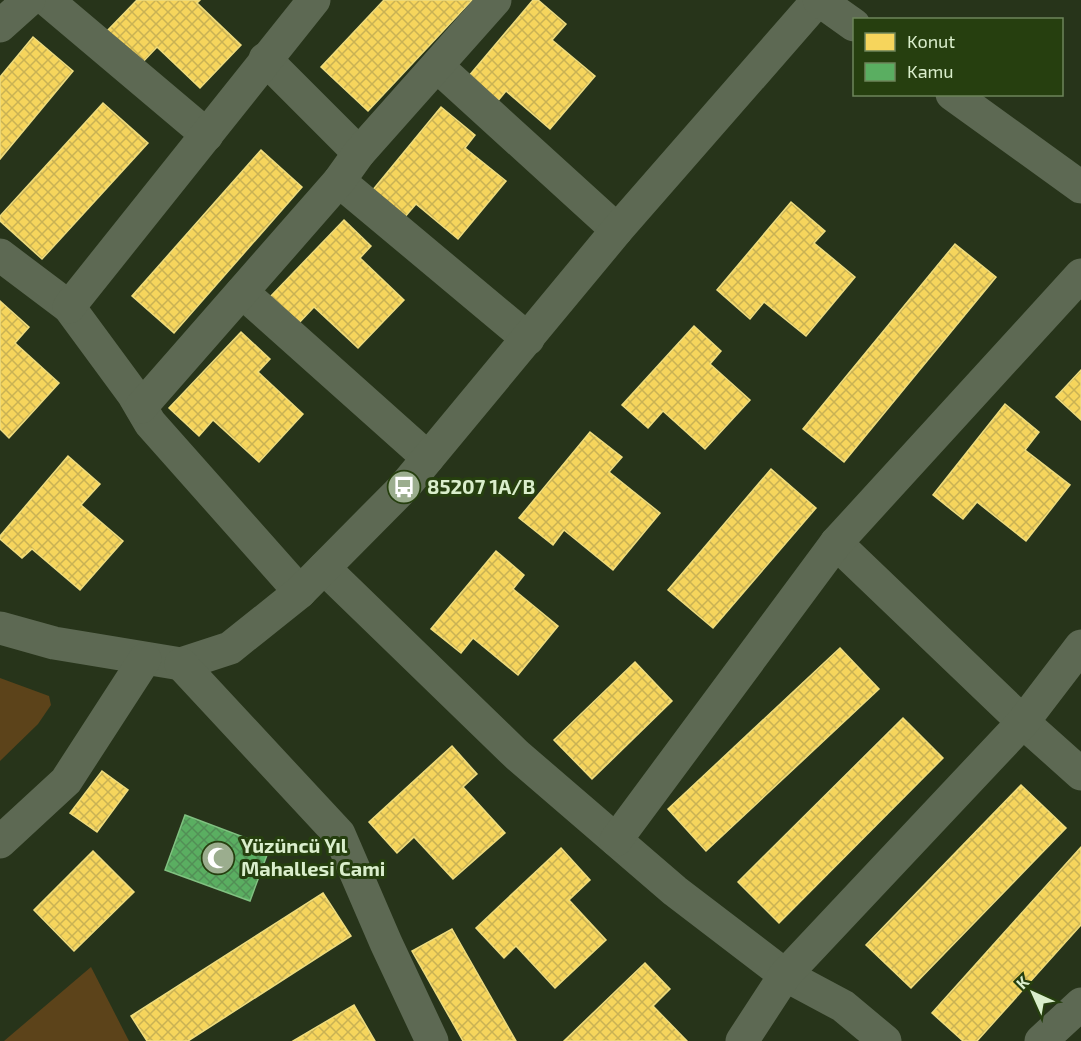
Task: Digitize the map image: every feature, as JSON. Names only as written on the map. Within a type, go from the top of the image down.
[{"type":"street","points":[[0,26],[29,0]]},
{"type":"street","points":[[47,0],[207,135]]},
{"type":"street","points":[[69,307],[314,0]]},
{"type":"street","points":[[141,407],[339,181],[359,153],[495,0]]},
{"type":"street","points":[[0,628],[54,643],[181,664],[230,648],[300,592],[404,487],[617,230],[818,0],[853,25]]},
{"type":"street","points":[[265,59],[359,153]]},
{"type":"street","points":[[438,66],[617,230]]},
{"type":"street","points":[[955,96],[1081,187]]},
{"type":"street","points":[[339,181],[528,339]]},
{"type":"street","points":[[0,255],[69,307],[150,423],[300,592]]},
{"type":"street","points":[[616,840],[836,543],[1081,274]]},
{"type":"street","points":[[242,292],[428,458]]},
{"type":"street","points":[[836,543],[1023,722],[1081,774]]},
{"type":"street","points":[[324,568],[517,755],[675,891],[784,975],[843,1006],[885,1041]]},
{"type":"street","points":[[742,1041],[784,975],[1023,722],[1081,645]]},
{"type":"street","points":[[0,842],[66,781],[145,659]]},
{"type":"street","points":[[181,664],[339,834],[432,1041]]},
{"type":"street","points":[[1041,1041],[1081,1004]]},
{"type":"shaded area","points":[[0,678],[49,696],[51,705],[38,724],[0,761]]},
{"type":"shaded area","points":[[91,967],[129,1041],[4,1041]]},
{"type":"building: Konut","points":[[137,0],[200,0],[197,3],[241,45],[200,88],[157,47],[140,65],[106,32]]},
{"type":"building: Konut","points":[[384,0],[472,0],[368,111],[321,67]]},
{"type":"building: Konut","points":[[533,0],[538,0],[566,24],[552,40],[595,76],[550,129],[506,91],[492,108],[463,83]]},
{"type":"building: Konut","points":[[33,37],[73,71],[0,159],[0,77]]},
{"type":"building: Konut","points":[[103,103],[148,143],[42,259],[0,221],[0,216]]},
{"type":"building: Konut","points":[[441,107],[475,135],[465,148],[506,181],[458,239],[416,204],[404,218],[372,191]]},
{"type":"building: Konut","points":[[261,150],[302,187],[174,333],[132,296]]},
{"type":"building: Konut","points":[[791,202],[825,231],[814,243],[855,277],[806,336],[764,302],[750,319],[717,290]]},
{"type":"building: Konut","points":[[344,220],[371,246],[360,258],[404,300],[358,348],[314,307],[298,324],[270,297]]},
{"type":"building: Konut","points":[[955,244],[996,277],[844,462],[803,429]]},
{"type":"building: Konut","points":[[0,301],[29,327],[15,343],[59,383],[9,438],[0,429]]},
{"type":"building: Konut","points":[[694,326],[721,351],[710,364],[750,400],[705,449],[663,411],[648,428],[622,405]]},
{"type":"building: Konut","points":[[241,332],[270,359],[258,372],[303,414],[259,462],[213,420],[199,436],[169,408]]},
{"type":"building: Konut","points":[[1081,370],[1081,420],[1056,397]]},
{"type":"building: Konut","points":[[1005,404],[1039,432],[1025,450],[1070,485],[1026,541],[977,502],[963,519],[933,495]]},
{"type":"building: Konut","points":[[590,432],[622,457],[609,472],[660,513],[613,570],[564,530],[553,545],[519,518]]},
{"type":"building: Konut","points":[[68,456],[100,484],[81,505],[123,541],[80,590],[32,549],[22,558],[0,539],[0,536]]},
{"type":"building: Konut","points":[[771,469],[816,508],[713,628],[668,590]]},
{"type":"building: Konut","points":[[496,551],[524,575],[513,589],[558,626],[518,675],[473,638],[461,653],[431,629]]},
{"type":"building: Konut","points":[[840,648],[879,689],[706,851],[668,809]]},
{"type":"building: Konut","points":[[635,662],[672,701],[592,779],[554,740]]},
{"type":"building: Konut","points":[[903,718],[943,758],[779,923],[738,882]]},
{"type":"building: Konut","points":[[452,746],[477,774],[463,787],[505,833],[453,879],[414,837],[397,853],[369,822]]},
{"type":"building: Konut","points":[[102,771],[128,790],[97,832],[70,813]]},
{"type":"building: Konut","points":[[1021,785],[1066,828],[911,988],[866,945]]},
{"type":"building: Konut","points":[[1081,847],[1081,925],[977,1041],[963,1041],[932,1013]]},
{"type":"building: Konut","points":[[561,848],[590,880],[569,900],[606,940],[555,988],[516,946],[504,958],[476,928]]},
{"type":"building: Konut","points":[[93,851],[134,892],[74,951],[34,910]]},
{"type":"building: Konut","points":[[323,893],[351,936],[188,1041],[147,1041],[131,1016]]},
{"type":"building: Konut","points":[[452,929],[516,1041],[463,1041],[412,951]]},
{"type":"building: Konut","points":[[645,963],[670,989],[653,1006],[687,1041],[564,1041]]},
{"type":"building: Konut","points":[[354,1005],[375,1041],[293,1041]]},
{"type":"building: Kamu","name":"Yüzüncü Yıl Mahallesi Cami","points":[[185,815],[270,847],[250,901],[165,870]]},
{"type":"place","name":"85207 1A/B","points":[[404,487]]},
{"type":"place","name":"Yüzüncü Yıl Mahallesi Cami","points":[[218,858]]}]
